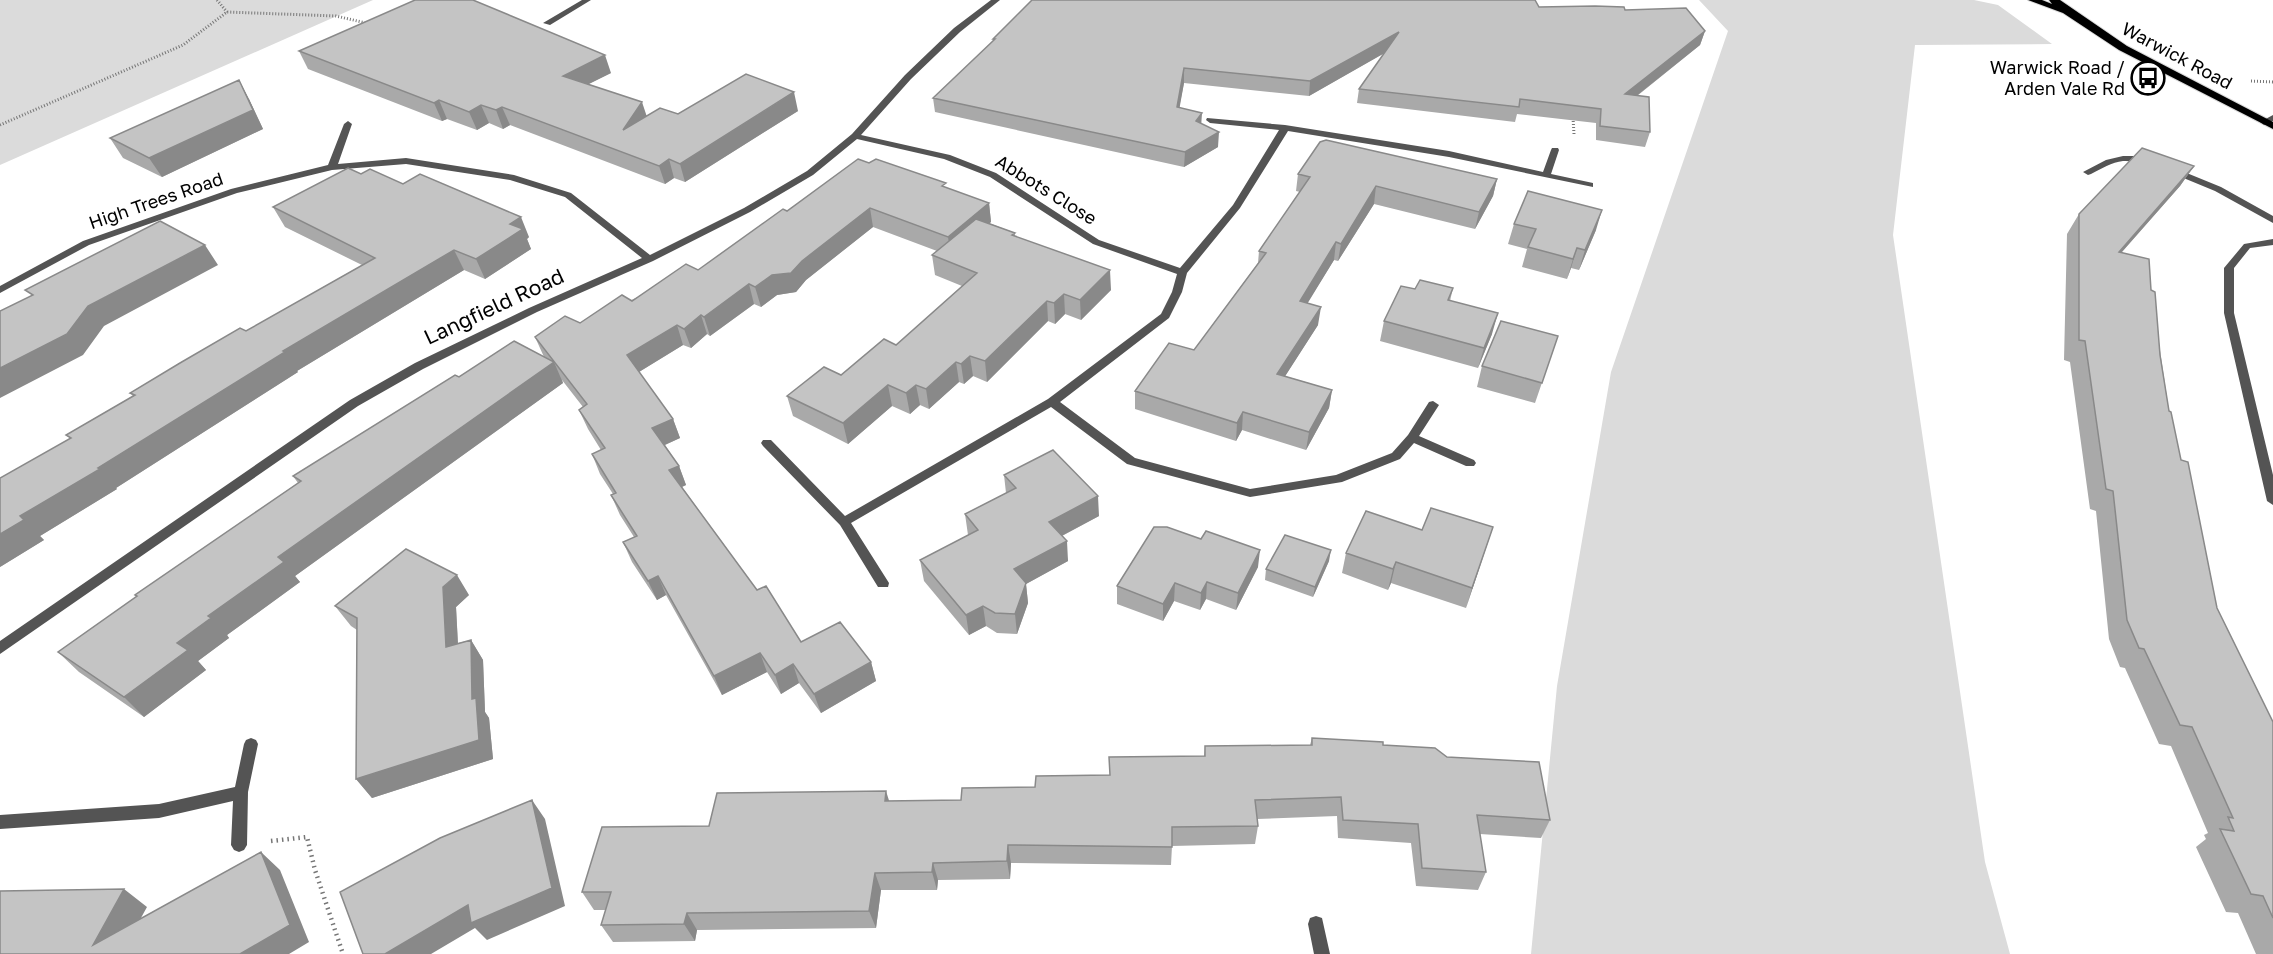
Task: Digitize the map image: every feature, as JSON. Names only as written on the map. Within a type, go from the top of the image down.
[{"type":"main road","name":"Warwick Road","points":[[2033,0],[2068,12]]},
{"type":"main road","name":"Warwick Road","points":[[2054,0],[2068,12],[2123,48],[2270,122]]},
{"type":"street","points":[[547,23],[587,0]]},
{"type":"street","name":"Langfield Road","points":[[0,648],[354,403],[440,356],[533,310],[649,259],[747,210],[810,173],[855,136],[916,69],[957,30],[996,0]]},
{"type":"street","points":[[1210,120],[1285,128],[1449,154],[1590,185]]},
{"type":"street","points":[[332,167],[348,124]]},
{"type":"street","points":[[844,522],[1052,402],[1165,316],[1177,292],[1182,272],[1237,206],[1285,128]]},
{"type":"street","name":"Abbots Close","points":[[855,136],[947,157],[993,175],[1096,242],[1182,272]]},
{"type":"street","points":[[1546,175],[1555,150]]},
{"type":"street","points":[[2088,172],[2110,160],[2123,157],[2138,159],[2186,174],[2273,220]]},
{"type":"street","name":"High Trees Road","points":[[0,290],[86,243],[234,191],[332,167],[406,161],[511,177],[568,195],[649,259]]},
{"type":"street","points":[[2273,243],[2247,246],[2229,268],[2229,313],[2273,501]]},
{"type":"street","points":[[1052,402],[1131,461],[1250,493],[1338,478],[1396,456],[1412,438],[1433,405]]},
{"type":"street","points":[[1412,438],[1470,463]]},
{"type":"street","points":[[767,443],[844,522],[883,582]]},
{"type":"street","points":[[239,845],[241,792],[251,744]]},
{"type":"street","points":[[0,822],[159,811],[241,792]]},
{"type":"street","points":[[1316,924],[1322,954]]},
{"type":"path","points":[[217,0],[227,12]]},
{"type":"path","points":[[0,125],[183,45],[227,12],[336,16],[369,24]]},
{"type":"path","points":[[1555,150],[1574,142],[1573,110]]},
{"type":"path","points":[[239,845],[307,837],[315,870],[343,954]]},
{"type":"shaded area","points":[[0,0],[373,0],[0,165]]},
{"type":"shaded area","points":[[1699,0],[1974,0],[1998,5],[2052,44],[1915,45],[1893,235],[1985,862],[2010,954],[1531,954],[1557,686],[1611,372],[1728,31]]},
{"type":"building","points":[[415,0],[473,0],[605,55],[563,76],[642,102],[623,130],[660,108],[678,114],[746,74],[794,92],[680,164],[669,159],[659,166],[502,107],[496,110],[481,105],[469,112],[439,100],[434,103],[299,51]]},
{"type":"building","points":[[1032,0],[1535,0],[1539,7],[1624,7],[1625,10],[1686,8],[1705,31],[1625,94],[1649,97],[1650,132],[1600,126],[1601,109],[1520,99],[1519,107],[1359,89],[1399,32],[1310,81],[1184,68],[1177,107],[1202,113],[1196,121],[1219,132],[1185,152],[933,98]]},
{"type":"building","points":[[239,80],[253,110],[149,158],[110,138]]},
{"type":"building","points":[[1326,140],[1497,179],[1479,212],[1376,186],[1341,244],[1336,242],[1300,301],[1321,307],[1277,374],[1332,390],[1309,432],[1243,412],[1237,423],[1135,391],[1169,343],[1194,350],[1266,253],[1259,251],[1310,177],[1298,174],[1320,142]]},
{"type":"building","points":[[2142,148],[2194,166],[2119,252],[2149,259],[2151,290],[2155,292],[2160,355],[2169,411],[2181,460],[2188,462],[2217,608],[2273,722],[2273,918],[2263,896],[2251,894],[2220,829],[2234,831],[2228,817],[2233,818],[2192,727],[2180,725],[2144,649],[2139,648],[2127,620],[2113,491],[2106,489],[2085,341],[2079,340],[2079,214]]},
{"type":"building","points":[[858,159],[869,163],[876,159],[946,183],[942,186],[989,203],[948,237],[870,208],[802,261],[791,273],[772,275],[755,287],[749,284],[704,317],[701,315],[684,329],[677,325],[627,355],[673,419],[652,428],[679,466],[669,470],[757,590],[766,586],[801,642],[840,622],[871,662],[814,694],[793,664],[775,675],[760,653],[714,676],[658,576],[648,581],[623,542],[637,536],[611,495],[616,493],[592,454],[605,448],[579,410],[587,404],[535,337],[565,316],[580,323],[622,295],[632,301],[686,264],[698,270],[783,209],[787,211]]},
{"type":"building","points":[[348,168],[361,174],[370,169],[403,184],[420,174],[521,217],[510,224],[523,229],[476,259],[454,250],[283,351],[285,352],[98,468],[100,469],[20,516],[24,520],[0,534],[0,478],[71,438],[66,435],[135,395],[130,393],[180,363],[240,328],[246,331],[375,258],[273,207]]},
{"type":"building","points":[[1528,191],[1602,210],[1585,250],[1577,248],[1573,259],[1528,247],[1536,229],[1514,224]]},
{"type":"building","points":[[976,219],[1015,233],[1012,235],[1110,270],[1080,300],[1064,294],[1054,303],[1047,301],[985,361],[970,356],[961,364],[956,362],[926,389],[916,385],[906,393],[888,385],[843,423],[787,396],[824,367],[841,375],[884,339],[896,345],[977,273],[932,255]]},
{"type":"building","points":[[160,221],[205,245],[88,306],[67,334],[0,368],[0,311],[33,295],[25,290]]},
{"type":"building","points":[[1420,280],[1453,288],[1448,300],[1498,313],[1484,348],[1384,321],[1401,286],[1415,289]]},
{"type":"building","points":[[1501,321],[1558,336],[1542,383],[1482,366]]},
{"type":"building","points":[[514,341],[554,362],[278,557],[284,562],[208,616],[211,618],[177,643],[188,650],[124,697],[58,652],[137,596],[135,595],[301,481],[293,476],[455,375],[459,377]]},
{"type":"building","points":[[1053,450],[1098,496],[1049,522],[1067,541],[1014,569],[1026,583],[1015,614],[995,613],[983,606],[966,615],[920,560],[978,530],[965,514],[1016,488],[1004,475]]},
{"type":"building","points":[[1431,508],[1493,527],[1472,588],[1396,562],[1393,569],[1346,553],[1366,511],[1422,530]]},
{"type":"building","points":[[1154,527],[1167,527],[1201,539],[1206,531],[1260,550],[1238,593],[1207,582],[1201,593],[1175,583],[1163,604],[1117,586]]},
{"type":"building","points":[[1285,535],[1331,550],[1315,587],[1266,569]]},
{"type":"building","points":[[406,549],[457,575],[443,587],[446,647],[471,640],[472,699],[476,698],[479,740],[356,779],[357,618],[335,606]]},
{"type":"building","points":[[1312,738],[1435,748],[1447,757],[1539,762],[1550,820],[1477,815],[1486,872],[1422,868],[1418,824],[1343,820],[1341,797],[1255,800],[1258,826],[1172,827],[1172,847],[1008,845],[1007,861],[933,863],[932,872],[875,873],[869,911],[687,913],[684,924],[601,925],[611,892],[582,892],[602,827],[709,826],[717,793],[886,791],[885,801],[961,800],[962,788],[1035,787],[1036,776],[1110,775],[1109,757],[1205,756],[1205,746],[1312,745]]},
{"type":"building","points":[[532,800],[552,888],[471,923],[468,905],[385,954],[363,954],[340,892],[440,838]]},
{"type":"building","points":[[261,852],[290,925],[240,954],[0,954],[0,891],[124,889],[93,945]]},
{"type":"place","name":"Warwick Road / Arden Vale Rd","points":[[2148,78]]}]
